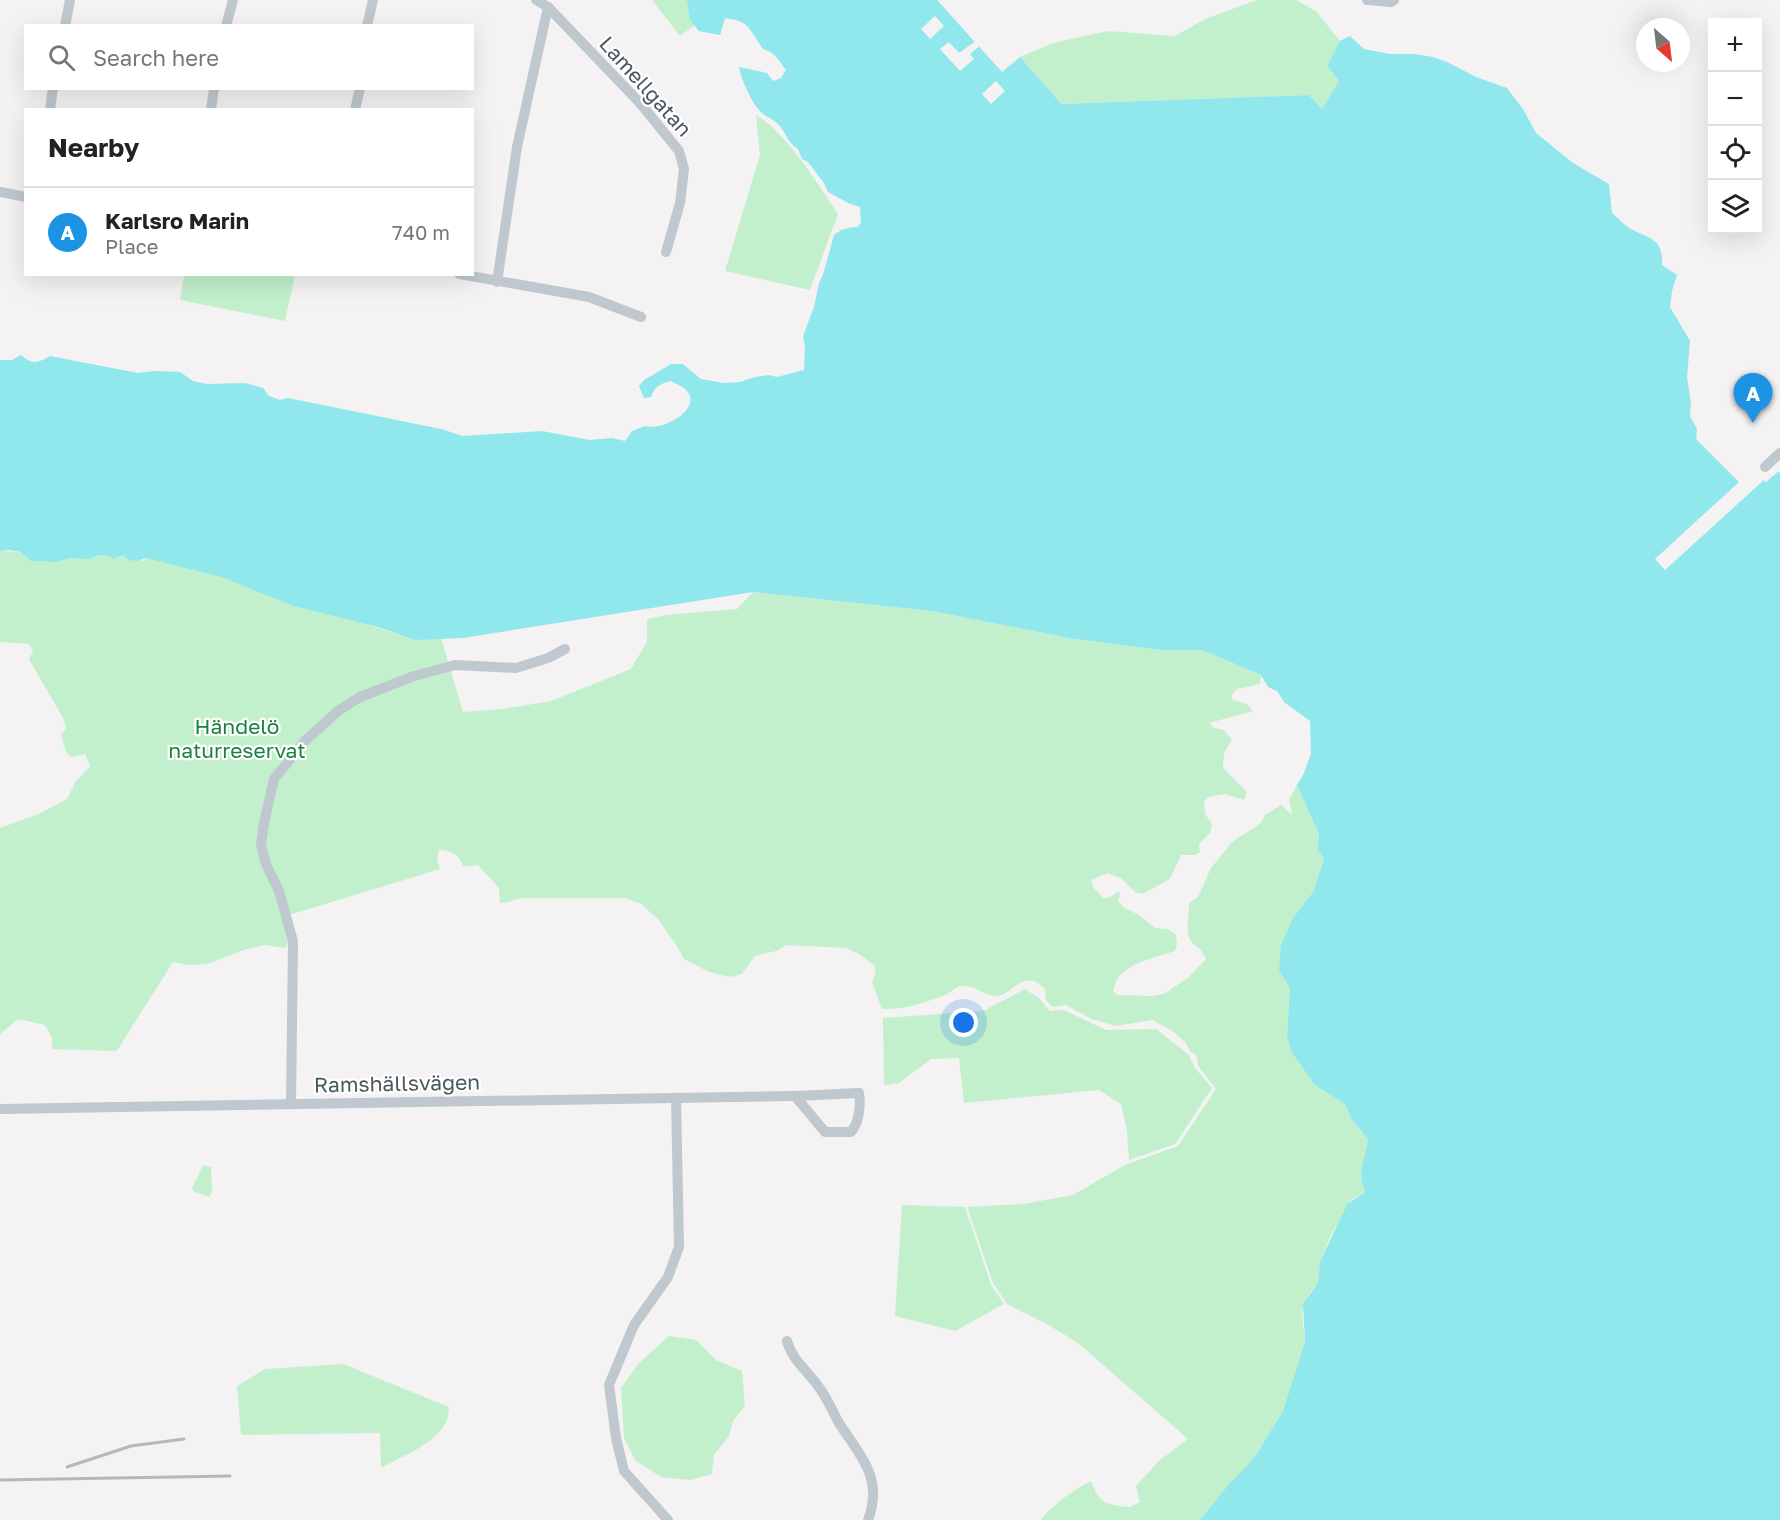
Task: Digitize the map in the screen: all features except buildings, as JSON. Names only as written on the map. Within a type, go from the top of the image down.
[{"type":"street","points":[[65,24],[70,0]]},
{"type":"street","points":[[227,24],[233,0]]},
{"type":"street","points":[[367,24],[373,0]]},
{"type":"street","name":"Lamellgatan","points":[[536,0],[548,7],[640,103],[679,151],[684,169],[680,203],[666,252]]},
{"type":"street","points":[[1367,0],[1391,2],[1394,0]]},
{"type":"street","points":[[497,282],[517,147],[548,7]]},
{"type":"street","points":[[50,108],[53,90]]},
{"type":"street","points":[[211,108],[214,90]]},
{"type":"street","points":[[355,108],[360,90]]},
{"type":"street","points":[[0,192],[24,197]]},
{"type":"street","points":[[468,276],[589,297],[641,318]]},
{"type":"street","points":[[1765,467],[1780,453]]},
{"type":"street","points":[[291,1104],[293,941],[279,891],[266,864],[261,845],[274,779],[305,741],[338,711],[360,697],[414,676],[456,665],[516,668],[565,649]]},
{"type":"street","name":"Ramshällsvägen","points":[[0,1109],[795,1096],[859,1093],[860,1101],[854,1128],[850,1132],[825,1132],[795,1096]]},
{"type":"street","points":[[668,1520],[624,1471],[616,1438],[609,1385],[634,1325],[668,1277],[679,1247],[676,1098]]},
{"type":"street","points":[[787,1341],[790,1353],[819,1386],[840,1424],[865,1461],[874,1486],[873,1507],[868,1520]]},
{"type":"green space","points":[[652,0],[723,0],[749,27],[739,20],[725,18],[720,35],[699,31],[695,25],[680,36]]},
{"type":"green space","points":[[1257,0],[1296,0],[1316,11],[1340,41],[1327,66],[1339,81],[1322,109],[1309,95],[1060,104],[1020,57],[1053,43],[1108,31],[1175,36],[1205,19]]},
{"type":"green space","points":[[756,115],[790,147],[838,214],[810,290],[725,271],[760,155]]},
{"type":"green space","points":[[184,276],[295,276],[285,321],[180,300]]},
{"type":"green space","name":"Händelö naturreservat","points":[[0,551],[21,552],[31,559],[53,562],[100,552],[123,554],[143,561],[146,558],[198,569],[415,640],[441,638],[463,712],[503,709],[551,701],[631,669],[647,642],[647,619],[666,615],[737,609],[753,592],[932,611],[1069,638],[1160,650],[1202,650],[1261,675],[1260,684],[1237,689],[1231,696],[1233,700],[1247,704],[1253,711],[1209,723],[1214,728],[1224,730],[1232,740],[1224,753],[1223,768],[1247,792],[1244,800],[1225,794],[1208,797],[1204,802],[1205,814],[1212,824],[1210,833],[1199,844],[1200,852],[1194,855],[1181,855],[1170,879],[1142,894],[1135,892],[1122,879],[1108,873],[1091,880],[1094,888],[1104,899],[1119,891],[1118,901],[1123,907],[1139,915],[1155,928],[1167,929],[1176,935],[1175,951],[1133,966],[1121,974],[1113,992],[1118,995],[1164,994],[1189,977],[1206,959],[1189,937],[1189,903],[1198,897],[1211,868],[1232,842],[1260,824],[1265,815],[1281,805],[1292,815],[1289,800],[1297,785],[1319,836],[1317,849],[1324,859],[1313,892],[1293,918],[1279,971],[1290,988],[1287,1037],[1292,1053],[1315,1085],[1345,1104],[1352,1120],[1368,1139],[1361,1171],[1365,1192],[1351,1200],[1331,1235],[1320,1262],[1318,1283],[1309,1294],[1302,1313],[1305,1341],[1283,1411],[1254,1458],[1200,1520],[1041,1520],[1051,1508],[1091,1481],[1097,1494],[1105,1502],[1130,1507],[1140,1502],[1136,1486],[1159,1461],[1188,1439],[1078,1343],[1007,1304],[993,1283],[967,1207],[1023,1204],[1073,1195],[1125,1165],[1178,1146],[1216,1089],[1199,1067],[1196,1055],[1190,1051],[1185,1042],[1171,1030],[1152,1020],[1116,1026],[1092,1019],[1066,1005],[1052,1007],[1046,1000],[1045,989],[1031,981],[1025,981],[1002,995],[996,996],[961,986],[945,995],[922,1003],[882,1009],[872,982],[876,972],[874,965],[846,948],[786,945],[776,951],[755,956],[742,974],[731,977],[709,972],[684,959],[658,919],[641,904],[625,898],[520,898],[500,903],[499,888],[478,865],[463,867],[460,859],[454,854],[439,850],[437,859],[440,869],[286,916],[289,941],[285,948],[265,945],[247,949],[207,964],[188,965],[173,962],[115,1051],[52,1049],[52,1038],[45,1025],[18,1019],[0,1034],[0,828],[41,813],[67,799],[76,781],[90,766],[85,754],[71,757],[66,752],[61,735],[66,728],[63,718],[29,659],[33,651],[29,644],[0,642]]},
{"type":"green space","points":[[1025,989],[1040,999],[1050,1011],[1064,1010],[1106,1030],[1156,1029],[1189,1055],[1195,1068],[1212,1088],[1175,1144],[1129,1160],[1127,1131],[1121,1104],[1099,1090],[964,1103],[959,1058],[931,1059],[899,1083],[884,1085],[883,1018],[983,1011]]},
{"type":"green space","points":[[203,1165],[211,1167],[212,1192],[209,1197],[193,1191],[192,1188]]},
{"type":"green space","points":[[902,1205],[965,1207],[991,1285],[1004,1304],[955,1331],[895,1316]]},
{"type":"green space","points":[[669,1336],[696,1340],[716,1360],[742,1371],[745,1406],[733,1421],[729,1436],[714,1455],[712,1474],[690,1480],[661,1477],[635,1460],[624,1438],[621,1388],[638,1364]]},
{"type":"green space","points":[[343,1364],[449,1407],[442,1428],[425,1444],[381,1468],[380,1433],[241,1435],[237,1386],[265,1369]]},
{"type":"water","points":[[687,0],[937,0],[1002,72],[1020,57],[1061,104],[1309,95],[1322,109],[1339,81],[1327,66],[1340,41],[1350,36],[1364,49],[1390,54],[1433,57],[1476,77],[1507,88],[1523,109],[1536,133],[1573,163],[1609,184],[1612,213],[1628,227],[1658,244],[1662,265],[1677,275],[1670,307],[1690,341],[1687,377],[1691,404],[1690,416],[1697,429],[1696,439],[1739,482],[1655,559],[1665,570],[1764,480],[1766,482],[1779,471],[1780,473],[1780,1520],[1200,1520],[1254,1458],[1283,1411],[1305,1341],[1303,1304],[1318,1283],[1320,1262],[1347,1204],[1365,1192],[1361,1171],[1368,1139],[1352,1120],[1345,1104],[1315,1085],[1292,1053],[1287,1037],[1290,988],[1279,971],[1281,945],[1293,918],[1313,892],[1324,859],[1317,849],[1319,835],[1297,785],[1311,754],[1310,721],[1284,702],[1277,691],[1268,687],[1261,675],[1202,650],[1160,650],[1069,638],[932,611],[753,592],[463,638],[415,640],[378,627],[294,606],[222,577],[146,558],[137,561],[129,560],[123,555],[114,559],[107,555],[98,555],[89,559],[72,558],[55,562],[31,561],[21,552],[0,551],[0,360],[12,360],[21,355],[32,362],[50,356],[138,373],[180,372],[193,381],[207,384],[245,383],[263,388],[269,396],[280,400],[288,398],[441,429],[463,436],[542,431],[590,440],[612,438],[625,441],[632,431],[645,426],[660,426],[669,423],[685,412],[690,398],[682,387],[671,381],[664,383],[658,386],[651,397],[644,398],[639,386],[644,380],[671,364],[683,364],[701,379],[724,383],[740,382],[769,375],[777,377],[804,370],[803,336],[814,307],[834,235],[851,227],[858,227],[861,222],[860,207],[828,192],[824,183],[808,162],[802,159],[798,149],[781,127],[761,112],[753,102],[739,67],[767,73],[773,81],[781,78],[786,70],[776,57],[763,49],[749,28],[740,21],[725,18],[720,35],[699,31],[690,20]]},
{"type":"pier","points":[[935,16],[944,26],[930,39],[921,29]]},
{"type":"pier","points":[[977,40],[981,45],[970,54],[974,59],[960,71],[940,49],[949,42],[959,53]]},
{"type":"pier","points":[[996,81],[1005,91],[991,104],[982,94]]},
{"type":"railway","points":[[67,1467],[131,1446],[184,1439]]},
{"type":"railway","points":[[0,1480],[230,1476]]},
{"type":"place","name":"Karlsro Marin","points":[[1753,423]]}]
